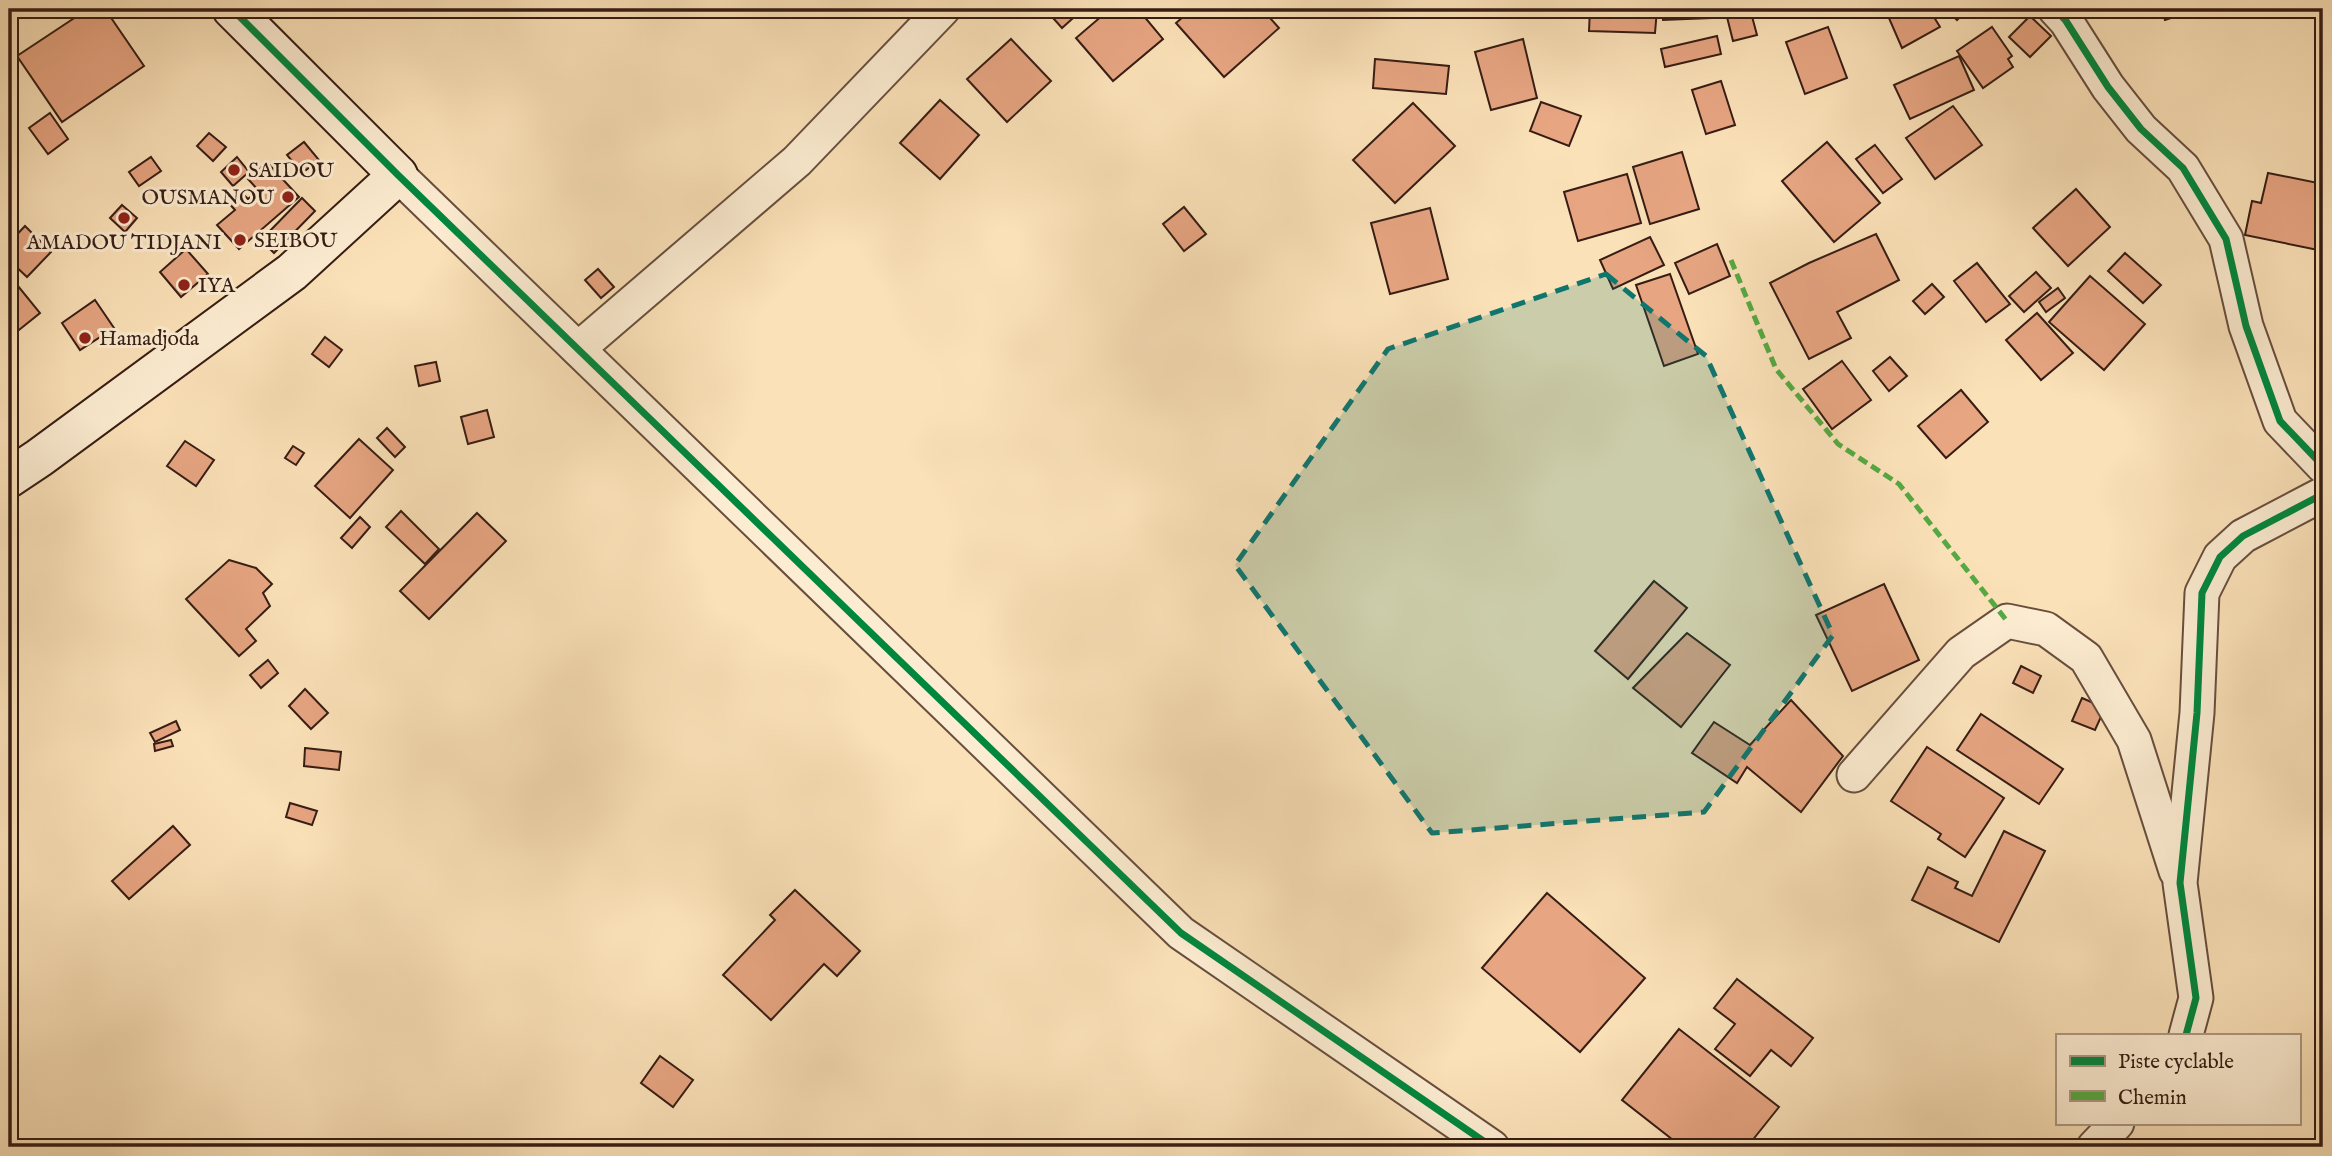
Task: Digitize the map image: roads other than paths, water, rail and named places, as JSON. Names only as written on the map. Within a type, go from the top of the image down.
[{"type":"street","points":[[232,9],[398,175],[1181,933],[1492,1147]]},
{"type":"street","points":[[578,349],[797,161],[943,9]]},
{"type":"street","points":[[2055,9],[2108,87],[2133,118],[2183,168],[2226,239],[2246,326],[2280,421],[2323,466]]},
{"type":"street","points":[[9,478],[292,272],[398,175]]},
{"type":"street","points":[[2180,883],[2197,713],[2202,593],[2220,557],[2243,536],[2323,494]]},
{"type":"street","points":[[1854,775],[1961,653],[2007,621],[2046,629],[2086,658],[2134,740],[2180,883],[2196,998],[2186,1034]]},
{"type":"street","points":[[2094,1147],[2116,1124]]},
{"type":"place","name":"SAIDOU","points":[[234,170]]},
{"type":"place","name":"OUSMANOU","points":[[288,197]]},
{"type":"place","name":"AMADOU TIDJANI","points":[[124,218]]},
{"type":"place","name":"SEIBOU","points":[[240,240]]},
{"type":"place","name":"IYA","points":[[184,285]]},
{"type":"place","name":"Hamadjoda","points":[[85,338]]}]
